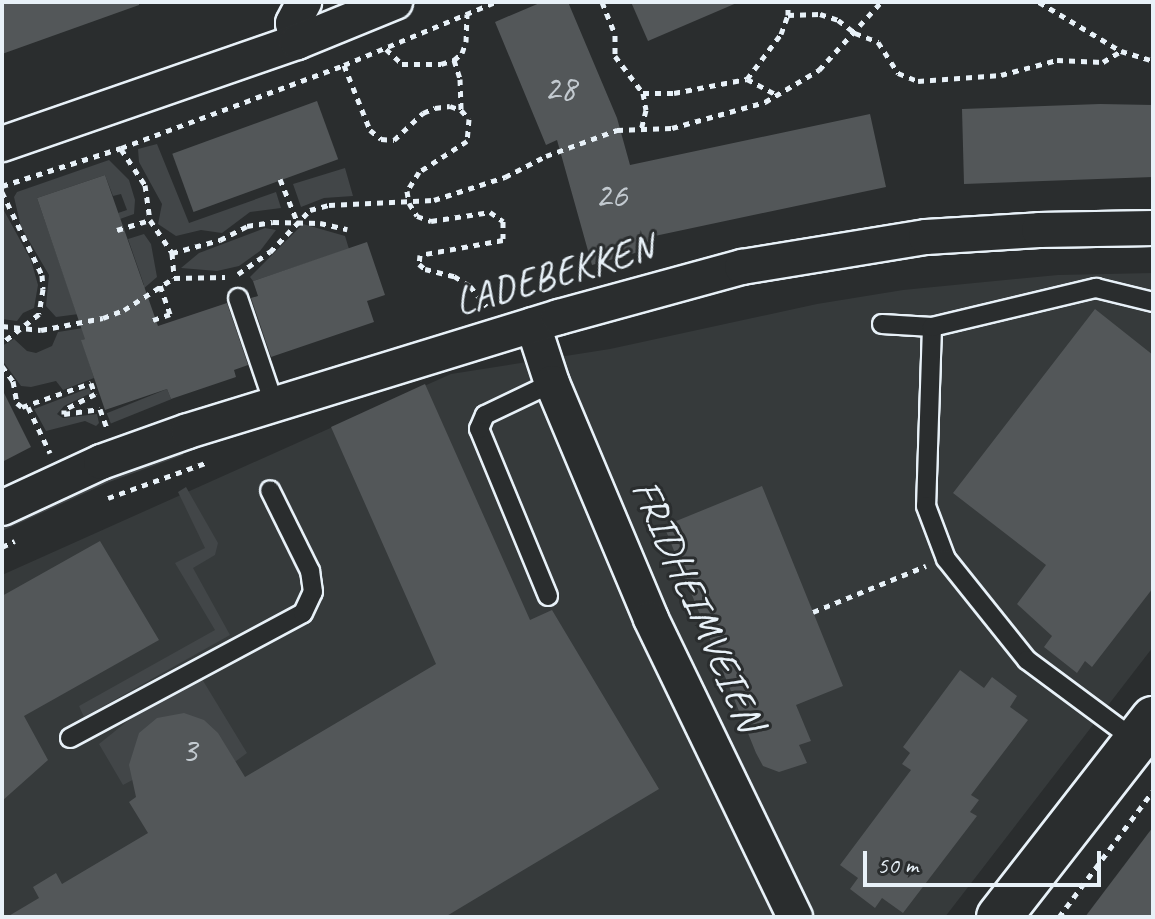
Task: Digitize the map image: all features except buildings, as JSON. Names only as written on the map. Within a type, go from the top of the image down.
[{"type":"main road","points":[[999,917],[1144,730]]},
{"type":"street","points":[[297,42],[293,23],[304,2]]},
{"type":"street","points":[[2,144],[297,42],[395,2]]},
{"type":"street","name":"LADEBEKKEN","points":[[2,508],[101,462],[274,404],[533,325],[742,267],[926,237],[1039,230],[1153,228]]},
{"type":"street","name":"FRIDHEIMVEIEN","points":[[533,325],[552,383],[651,619],[793,916]]},
{"type":"lane","points":[[882,324],[932,327],[1096,288],[1153,302]]},
{"type":"lane","points":[[238,298],[274,404]]},
{"type":"lane","points":[[932,327],[926,506],[946,559],[1027,660],[1144,730]]},
{"type":"lane","points":[[548,596],[479,429],[485,415],[552,383]]},
{"type":"lane","points":[[70,738],[303,613],[313,592],[310,571],[270,490]]},
{"type":"path","points":[[2,343],[39,314],[42,275],[2,189],[344,65],[495,2]]},
{"type":"path","points":[[602,2],[615,35],[615,56],[643,93],[646,110],[641,130]]},
{"type":"path","points":[[747,79],[781,34],[788,15],[788,2]]},
{"type":"path","points":[[2,326],[41,330],[103,318],[124,310],[174,278],[235,275],[253,267],[310,210],[329,205],[409,203],[473,189],[546,156],[617,130],[641,130],[727,116],[777,96],[819,70],[881,2]]},
{"type":"path","points":[[1039,2],[1121,51],[1153,61]]},
{"type":"path","points":[[386,49],[402,64],[441,64],[454,60],[462,53],[466,42],[467,14]]},
{"type":"path","points":[[788,15],[820,14],[838,20],[855,33],[878,42],[898,73],[918,81],[1001,75],[1057,60],[1103,62],[1121,51]]},
{"type":"path","points":[[454,60],[460,79],[461,110]]},
{"type":"path","points":[[344,65],[370,130],[381,139],[394,140],[423,113],[435,108],[450,106],[461,110],[469,119],[467,141],[410,181],[409,203],[417,216],[431,221],[490,212],[503,221],[503,240],[420,255],[419,264],[425,269],[454,276],[470,286],[488,314]]},
{"type":"path","points":[[643,93],[674,93],[747,79],[777,96]]},
{"type":"path","points":[[121,148],[145,185],[150,220],[172,253],[174,278]]},
{"type":"path","points":[[280,179],[297,221]]},
{"type":"path","points":[[117,230],[150,220]]},
{"type":"path","points":[[172,253],[220,240],[247,226],[297,221],[347,229]]},
{"type":"path","points":[[153,320],[170,314],[160,285]]},
{"type":"path","points":[[2,366],[13,381],[17,403],[28,407],[91,383],[95,394],[64,410],[64,414],[100,409],[107,429]]},
{"type":"path","points":[[28,407],[48,447]]},
{"type":"path","points":[[106,499],[218,459]]},
{"type":"path","points":[[2,547],[22,537]]},
{"type":"path","points":[[813,612],[901,575]]},
{"type":"path","points":[[1059,917],[1153,791]]},
{"type":"shaded area","points":[[157,144],[189,223],[276,192],[281,208],[250,212],[222,233],[201,230],[176,236],[158,224],[162,204],[139,162],[138,149]]},
{"type":"shaded area","points":[[109,160],[129,180],[135,200],[134,214],[120,219],[118,213],[127,210],[121,194],[113,196],[105,175],[37,198],[75,308],[144,285],[128,239],[144,234],[151,244],[157,277],[142,290],[94,312],[56,317],[46,306],[49,275],[21,227],[14,197],[17,192]]},
{"type":"shaded area","points":[[345,168],[353,196],[324,198],[301,207],[293,184]]},
{"type":"shaded area","points":[[2,207],[31,260],[38,285],[34,308],[23,313],[17,321],[2,319]]},
{"type":"shaded area","points":[[303,224],[345,236],[349,249],[253,281],[250,277]]},
{"type":"shaded area","points":[[265,228],[276,230],[260,251],[239,266],[217,271],[181,268],[199,253]]},
{"type":"shaded area","points":[[1153,273],[1153,647],[945,917],[2,917],[2,575],[451,374],[610,349],[817,304],[903,290],[1058,275]]},
{"type":"shaded area","points":[[145,318],[82,340],[94,378],[63,390],[56,381],[31,387],[21,386],[2,360],[2,346],[14,339],[27,351],[36,353],[52,346],[58,332]]},
{"type":"shaded area","points":[[89,388],[91,393],[64,406],[57,414],[63,418],[97,414],[99,423],[96,426],[85,421],[46,431],[34,409]]},
{"type":"shaded area","points":[[167,389],[171,399],[111,424],[107,413]]},
{"type":"shaded area","points":[[180,448],[183,455],[109,482],[2,531],[2,523]]},
{"type":"shaded area","points":[[186,487],[218,543],[215,555],[193,568],[230,635],[84,717],[79,706],[215,630],[175,563],[205,548],[178,492]]},
{"type":"shaded area","points":[[202,679],[247,753],[228,767],[142,775],[123,785],[99,744],[140,711]]}]
